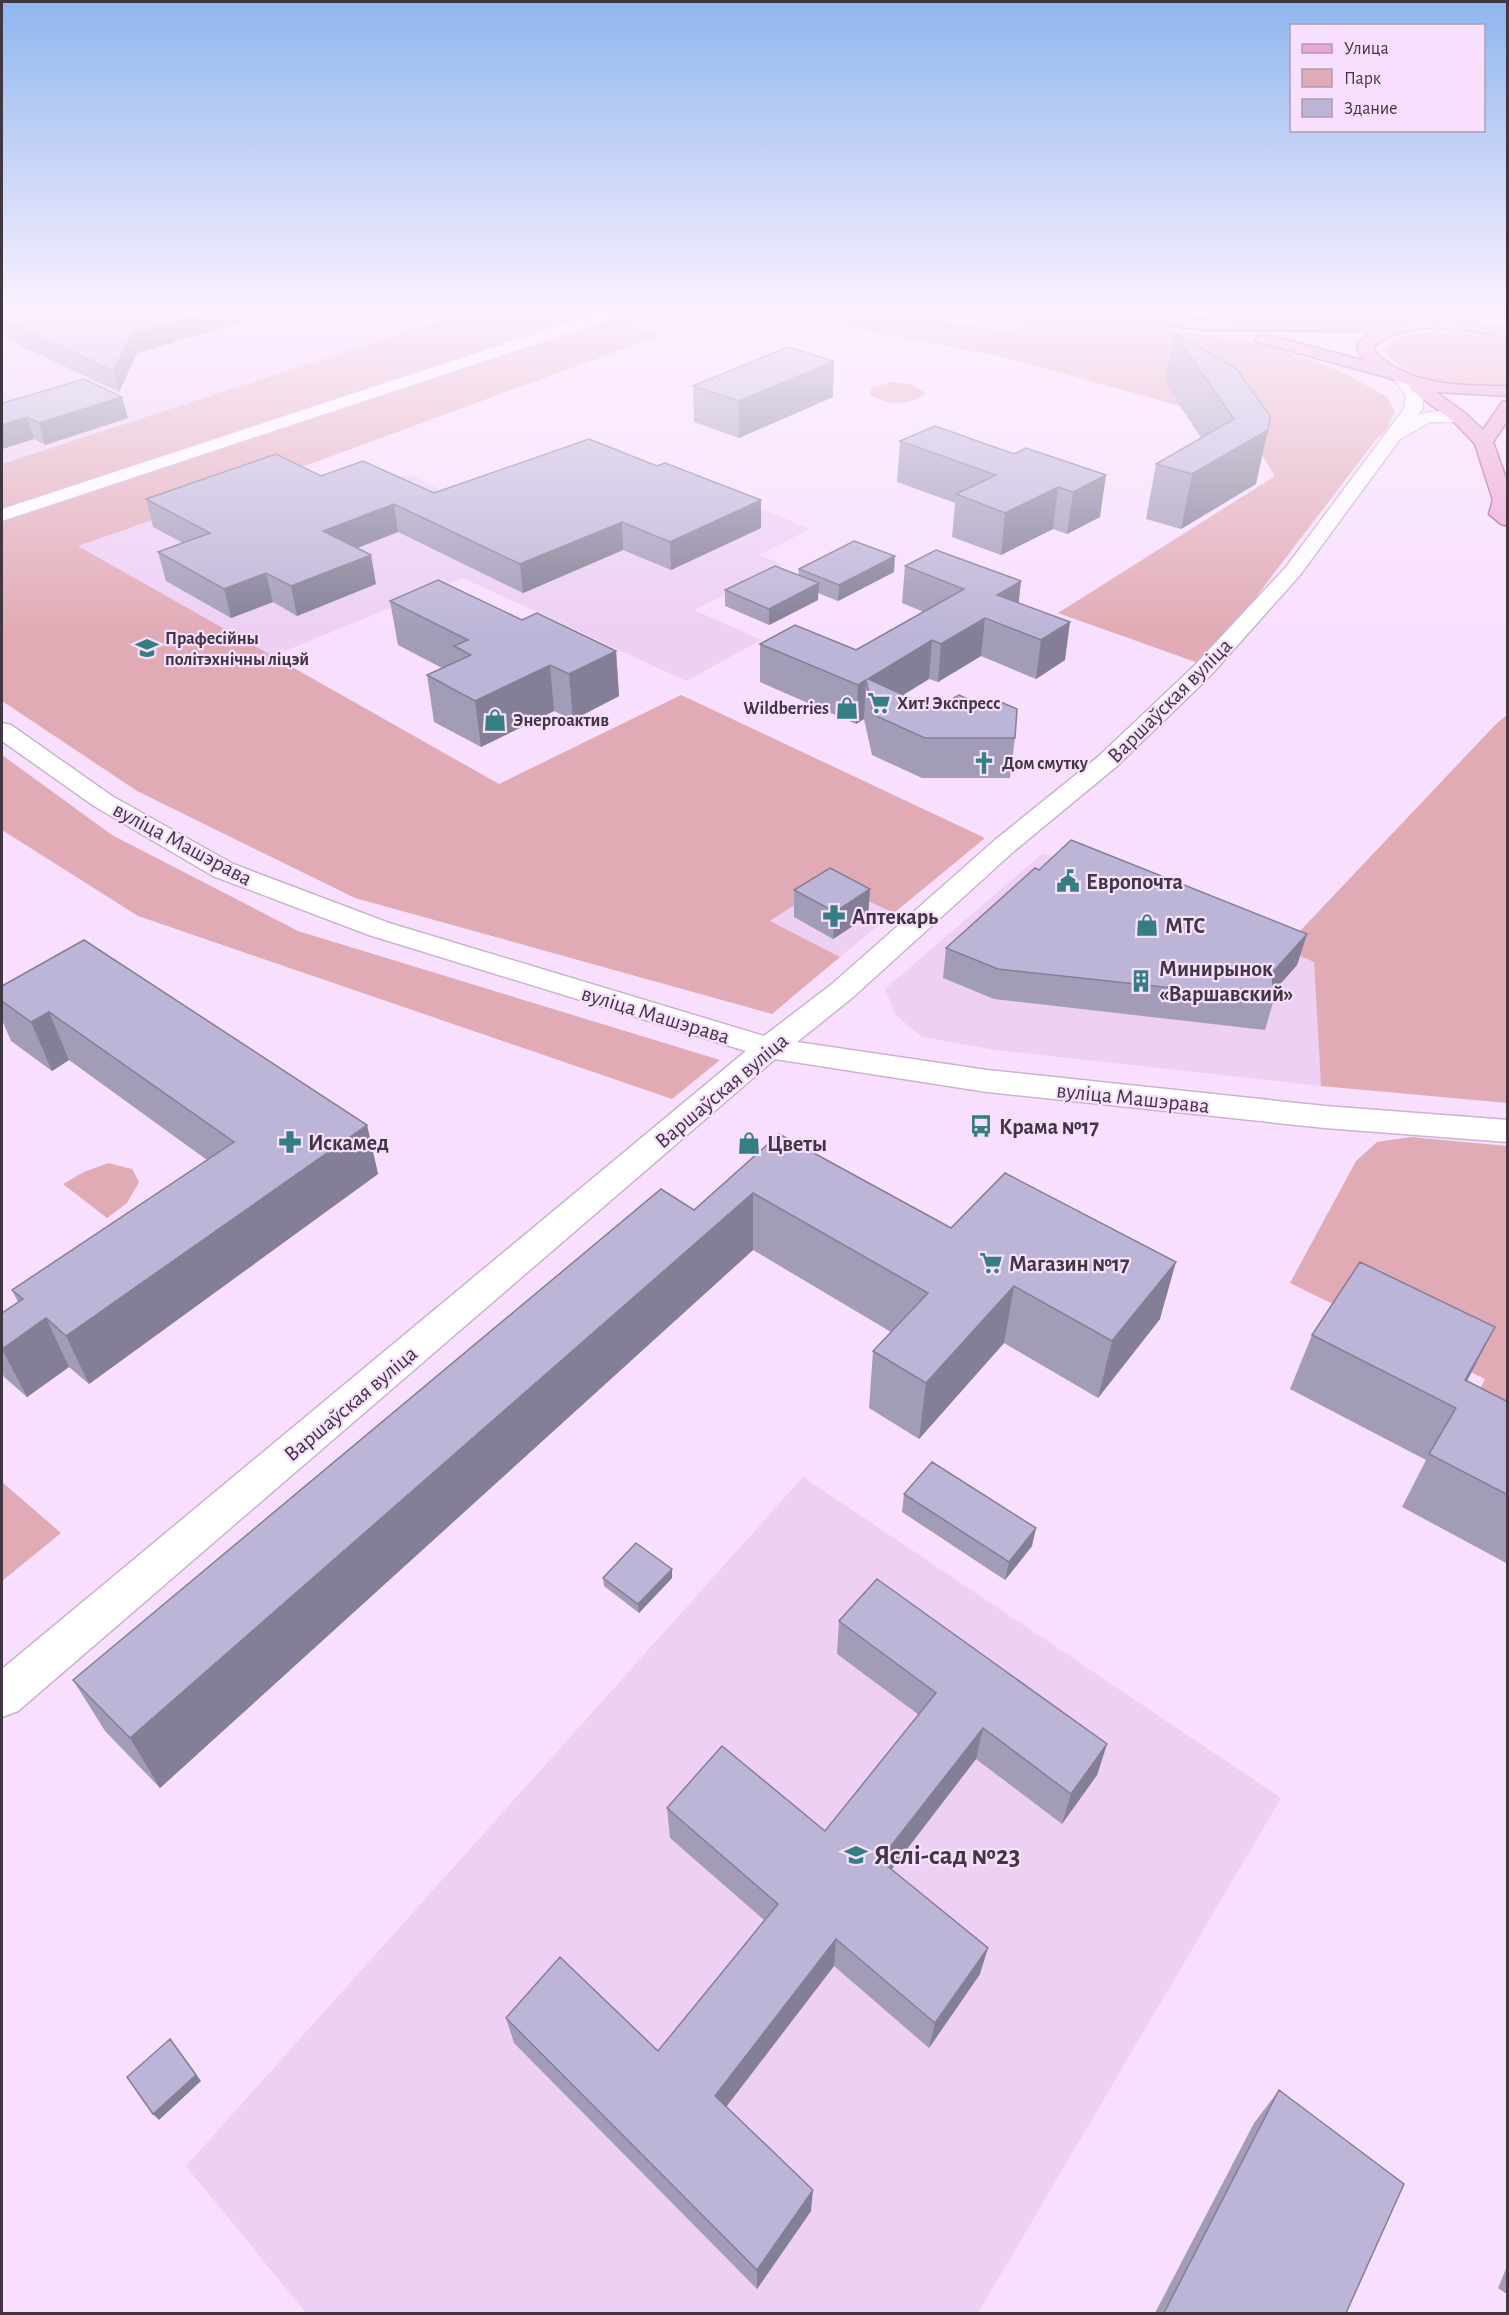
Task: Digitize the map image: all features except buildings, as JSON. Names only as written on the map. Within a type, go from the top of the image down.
[{"type":"main road","points":[[1460,418],[1484,442],[1505,502],[1500,514],[1508,520]]},
{"type":"main road","points":[[1484,442],[1500,418]]},
{"type":"street","points":[[2,515],[296,418]]},
{"type":"street","name":"Варшаўская вуліца","points":[[2,1696],[769,1048],[842,991],[1004,846],[1108,761],[1202,671],[1293,571],[1406,418]]},
{"type":"street","name":"Варшаўская вуліца","points":[[1393,436],[1423,418]]},
{"type":"street","name":"вуліца Машэрава","points":[[2,730],[103,801],[223,870],[378,929],[769,1048],[987,1081],[1324,1117],[1508,1131]]},
{"type":"shaded area","points":[[2,418],[143,418],[2,464]]},
{"type":"shaded area","name":"Прафесійны політэхнічны ліцэй","points":[[667,469],[810,529],[759,555],[784,565],[694,610],[761,640],[686,681],[463,578],[273,656],[438,750],[2,542],[280,475],[413,476],[472,505]]},
{"type":"shaded area","points":[[1043,853],[1314,962],[1321,1086],[995,1050],[922,1037],[896,1015],[885,989]]},
{"type":"shaded area","points":[[829,883],[894,913],[840,957],[769,922]]},
{"type":"shaded area","name":"Яслі-сад №23","points":[[803,1477],[1281,1798],[978,2313],[306,2313],[186,2166]]},
{"type":"green space","points":[[143,418],[435,418],[78,546],[499,784],[681,695],[985,838],[894,913],[829,883],[770,921],[840,957],[772,1014],[355,898],[137,791],[2,701],[2,464]]},
{"type":"green space","points":[[1224,418],[1392,418],[1387,429],[1375,441],[1204,665],[1058,613],[1275,476],[1242,423]]},
{"type":"green space","points":[[1507,715],[1507,1103],[1321,1086],[1314,962],[1283,949]]},
{"type":"green space","points":[[2,755],[112,835],[298,931],[720,1060],[672,1099],[138,916],[2,830]]},
{"type":"green space","points":[[1411,1137],[1507,1146],[1507,1458],[1459,1432],[1485,1379],[1290,1283],[1356,1161],[1377,1142]]},
{"type":"green space","points":[[108,1163],[132,1169],[139,1182],[127,1203],[107,1218],[63,1184],[84,1172]]},
{"type":"green space","points":[[2,1482],[61,1533],[2,1581]]},
{"type":"place","name":"Прафесійны політэхнічны ліцэй","points":[[147,648]]},
{"type":"place","name":"Хит! Экспресс","points":[[879,703]]},
{"type":"place","name":"Wildberries","points":[[847,708]]},
{"type":"place","name":"Энергоактив","points":[[495,720]]},
{"type":"place","name":"Дом смутку","points":[[984,763]]},
{"type":"place","name":"Европочта","points":[[1068,881]]},
{"type":"place","name":"Аптекарь","points":[[834,916]]},
{"type":"place","name":"МТС","points":[[1147,925]]},
{"type":"place","name":"Минирынок «Варшавский»","points":[[1141,981]]},
{"type":"place","name":"Крама №17","points":[[981,1126]]},
{"type":"place","name":"Искамед","points":[[290,1142]]},
{"type":"place","name":"Цветы","points":[[749,1143]]},
{"type":"place","name":"Магазин №17","points":[[991,1263]]},
{"type":"place","name":"Яслі-сад №23","points":[[856,1855]]}]
